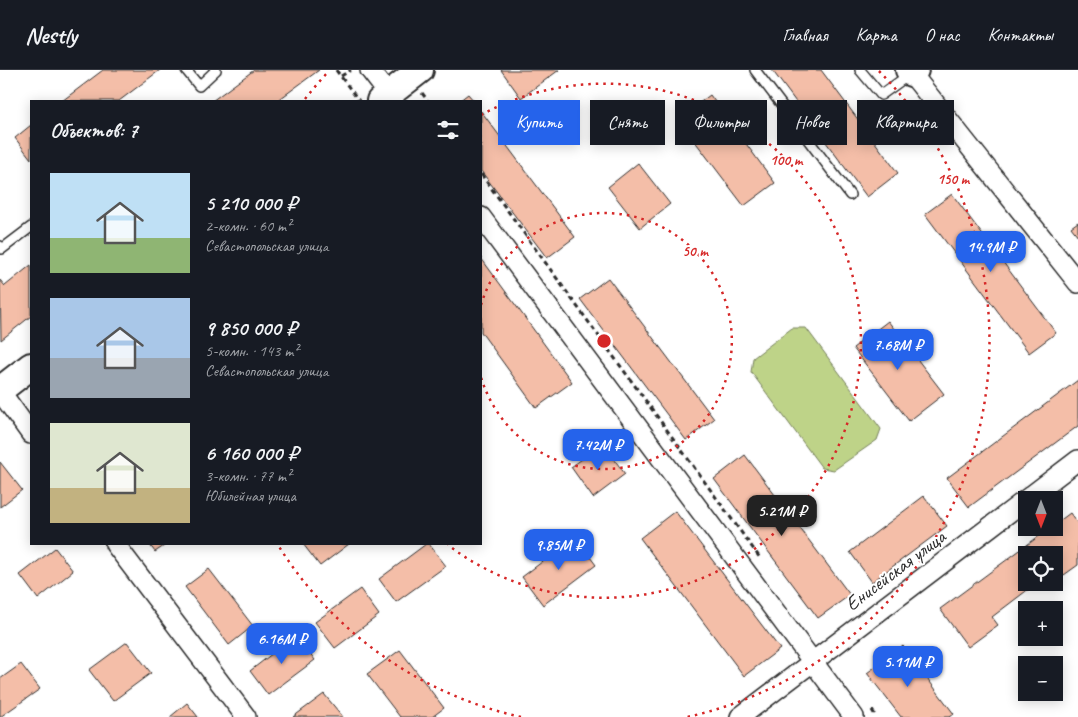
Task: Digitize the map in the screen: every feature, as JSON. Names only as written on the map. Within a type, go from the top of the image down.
[{"type":"street","points":[[370,70],[387,99],[420,70]]},
{"type":"street","points":[[911,71],[1078,284]]},
{"type":"street","points":[[482,218],[813,661],[862,713]]},
{"type":"street","points":[[30,367],[0,390],[30,433]]},
{"type":"street","name":"Енисейская улица","points":[[740,717],[1078,460]]},
{"type":"street","points":[[116,545],[246,717]]},
{"type":"lane","points":[[186,70],[199,86],[216,70]]},
{"type":"lane","points":[[755,70],[850,195]]},
{"type":"lane","points":[[860,70],[881,94],[911,71]]},
{"type":"lane","points":[[0,246],[2,249],[30,228]]},
{"type":"path","points":[[336,70],[358,100]]},
{"type":"path","points":[[341,76],[351,70]]},
{"type":"path","points":[[482,175],[762,562]]},
{"type":"path","points":[[862,713],[876,717]]},
{"type":"green space","points":[[792,328],[806,328],[881,429],[877,440],[834,470],[822,468],[751,372],[753,358]]},
{"type":"building","points":[[103,70],[160,70],[120,100],[63,100]]},
{"type":"building","points":[[254,70],[319,70],[278,100],[213,100]]},
{"type":"building","points":[[501,70],[559,70],[521,98]]},
{"type":"building","points":[[772,70],[821,70],[843,100],[794,100]]},
{"type":"building","points":[[468,94],[473,100],[460,100]]},
{"type":"building","points":[[710,95],[714,100],[703,100]]},
{"type":"building","points":[[847,105],[857,118],[857,145],[877,145],[898,173],[867,197],[828,145],[847,145]]},
{"type":"building","points":[[482,112],[498,134],[498,145],[506,145],[575,237],[547,258],[482,172]]},
{"type":"building","points":[[30,126],[30,158],[15,138]]},
{"type":"building","points":[[698,145],[747,145],[775,183],[744,206]]},
{"type":"building","points":[[638,163],[670,204],[640,228],[608,187]]},
{"type":"building","points":[[952,194],[1056,333],[1029,353],[925,214]]},
{"type":"building","points":[[1078,222],[1078,236],[1071,227]]},
{"type":"building","points":[[482,259],[572,382],[536,408],[482,333]]},
{"type":"building","points":[[30,266],[30,317],[1,340],[0,280],[5,286]]},
{"type":"building","points":[[608,278],[714,419],[686,440],[580,299]]},
{"type":"building","points":[[888,321],[944,394],[909,421],[853,348]]},
{"type":"building","points":[[1078,380],[1078,426],[969,507],[947,478]]},
{"type":"building","points":[[603,444],[625,474],[593,498],[571,467]]},
{"type":"building","points":[[745,455],[850,595],[818,618],[714,479]]},
{"type":"building","points":[[0,462],[22,490],[0,507]]},
{"type":"building","points":[[924,496],[947,526],[872,582],[850,552]]},
{"type":"building","points":[[675,511],[780,649],[744,676],[640,538]]},
{"type":"building","points":[[1070,513],[1078,524],[1078,565],[1064,575],[1063,546],[1026,546],[1039,536],[1063,536],[1063,518]]},
{"type":"building","points":[[575,537],[596,565],[543,605],[522,577]]},
{"type":"building","points":[[150,545],[166,545],[155,552]]},
{"type":"building","points":[[304,545],[348,545],[320,566]]},
{"type":"building","points":[[425,545],[430,545],[446,566],[396,602],[379,579]]},
{"type":"building","points":[[55,548],[73,571],[38,599],[20,575]]},
{"type":"building","points":[[1018,552],[1018,591],[1026,591],[992,617],[998,625],[968,647],[940,609]]},
{"type":"building","points":[[209,569],[253,626],[229,645],[185,587]]},
{"type":"building","points":[[360,589],[379,615],[335,648],[315,622]]},
{"type":"building","points":[[296,635],[315,660],[268,695],[250,671]]},
{"type":"building","points":[[127,642],[151,673],[113,701],[89,670]]},
{"type":"building","points":[[903,646],[954,714],[950,717],[901,717],[867,673]]},
{"type":"building","points":[[400,650],[444,708],[432,717],[400,717],[367,674]]},
{"type":"building","points":[[21,664],[40,689],[0,717],[0,679]]},
{"type":"building","points":[[324,694],[343,717],[293,717]]},
{"type":"building","points":[[187,703],[198,717],[170,717]]}]
